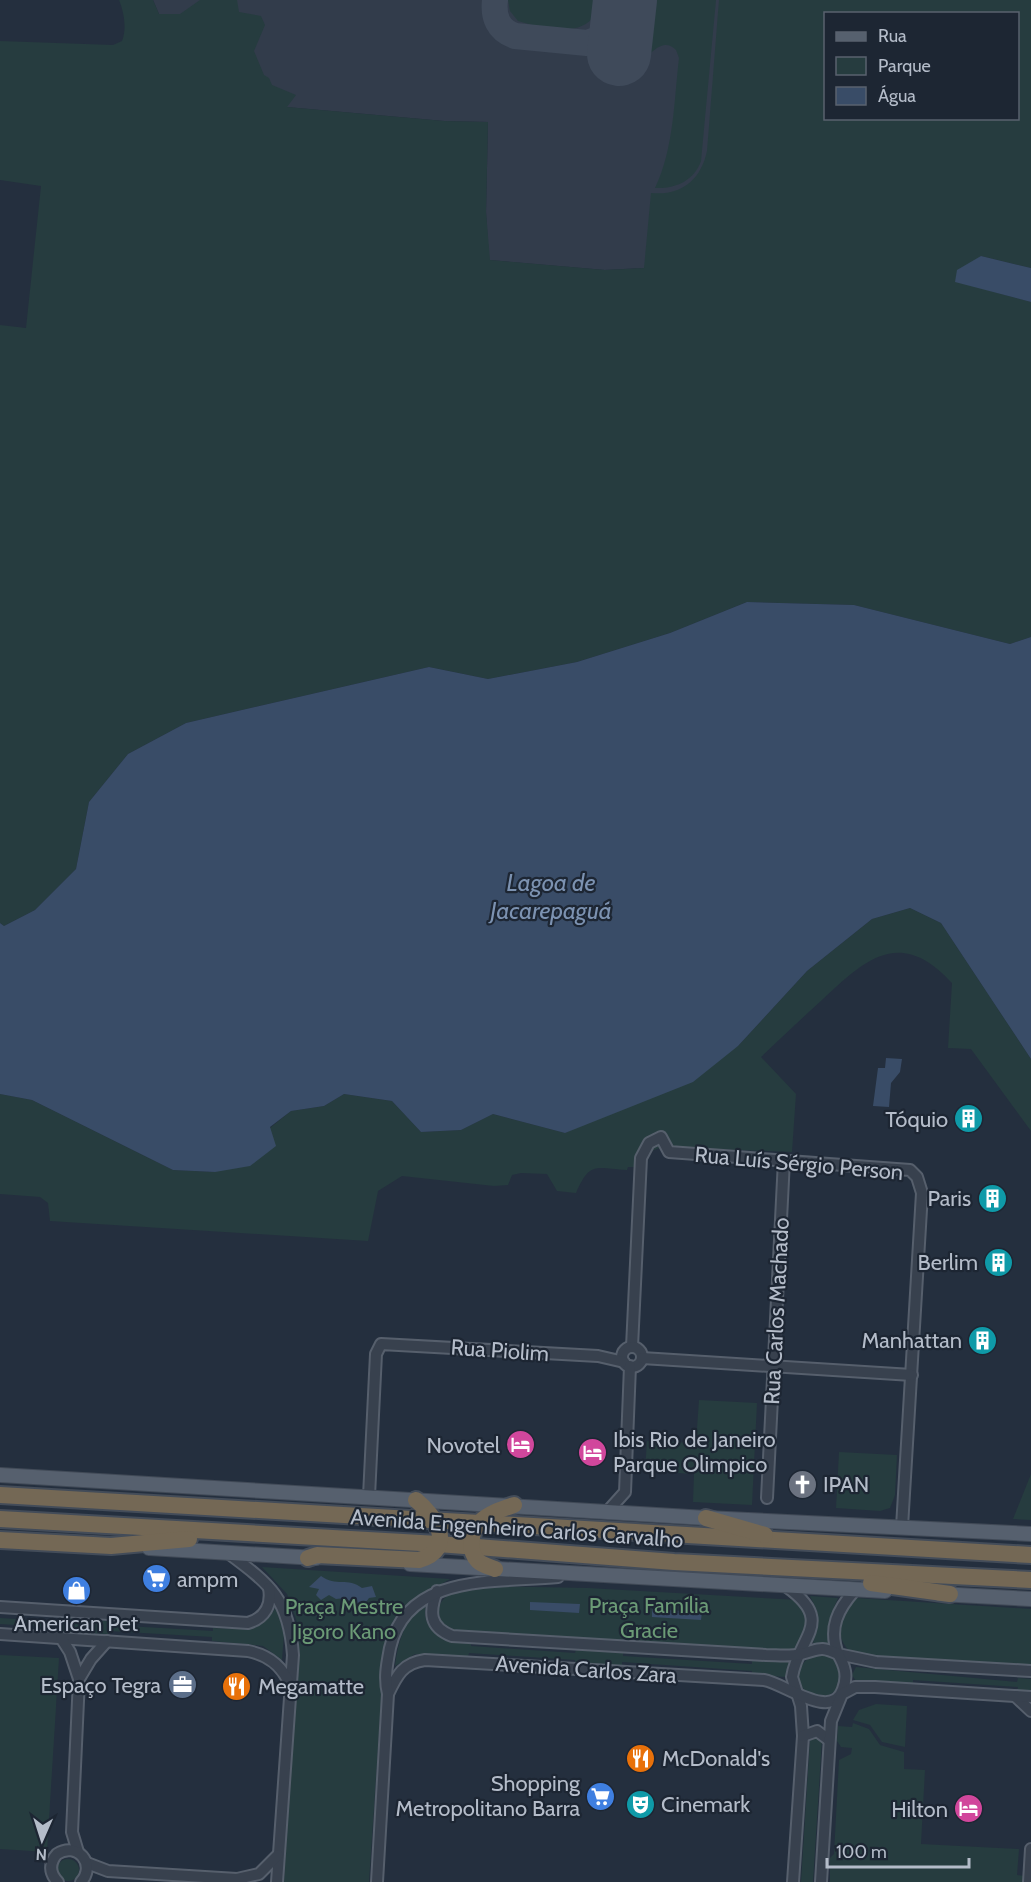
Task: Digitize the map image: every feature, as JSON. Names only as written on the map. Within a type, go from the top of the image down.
[{"type":"highway","name":"Avenida Engenheiro Carlos Carvalho","points":[[0,1495],[1031,1555]]},
{"type":"highway","points":[[308,1558],[317,1555],[419,1560],[432,1553],[438,1544],[440,1533],[437,1522],[416,1500]]},
{"type":"highway","points":[[495,1569],[477,1560],[472,1546],[473,1531],[477,1524],[491,1514],[514,1505]]},
{"type":"highway","points":[[706,1518],[798,1543]]},
{"type":"highway","name":"Avenida Engenheiro Carlos Carvalho","points":[[0,1520],[472,1546],[674,1562],[1031,1580]]},
{"type":"highway","points":[[111,1546],[243,1534]]},
{"type":"highway","name":"Avenida Engenheiro Carlos Carvalho","points":[[0,1540],[111,1546]]},
{"type":"highway","points":[[674,1562],[691,1567],[905,1586],[950,1594]]},
{"type":"main road","name":"Avenida Engenheiro Carlos Carvalho","points":[[0,1475],[706,1518],[1031,1534]]},
{"type":"main road","name":"Avenida Engenheiro Carlos Carvalho","points":[[111,1546],[788,1587],[1031,1599]]},
{"type":"street","name":"Rua Luís Sérgio Person","points":[[632,1347],[641,1158],[649,1143],[661,1137],[669,1152],[907,1168],[917,1177],[922,1193],[902,1527]]},
{"type":"street","name":"Rua Carlos Machado","points":[[767,1498],[784,1160]]},
{"type":"street","name":"Rua Piolim","points":[[369,1496],[377,1348],[386,1342],[598,1356],[627,1364]]},
{"type":"street","points":[[608,1512],[625,1492],[627,1364],[624,1351],[632,1347],[640,1351],[642,1358],[638,1365],[627,1364]]},
{"type":"street","points":[[642,1358],[912,1375]]},
{"type":"street","points":[[228,1553],[268,1585],[281,1604],[289,1623],[293,1655],[277,1882]]},
{"type":"street","points":[[376,1882],[388,1694],[385,1682],[398,1625],[416,1603],[437,1591],[472,1584],[580,1575]]},
{"type":"street","points":[[0,1607],[248,1623],[255,1621],[268,1608],[271,1598],[268,1585]]},
{"type":"street","points":[[788,1587],[808,1602],[810,1609],[810,1636],[792,1677],[798,1693],[802,1737],[793,1882]]},
{"type":"street","points":[[822,1880],[829,1740],[833,1710],[842,1694],[846,1680],[846,1669],[835,1645],[836,1615],[855,1590]]},
{"type":"street","name":"Avenida Carlos Zara","points":[[437,1591],[432,1604],[433,1623],[441,1632],[452,1636],[766,1655],[802,1654]]},
{"type":"street","points":[[0,1634],[258,1653],[281,1668],[291,1686]]},
{"type":"street","points":[[61,1638],[70,1652],[80,1679],[72,1832],[78,1852],[87,1863],[108,1871],[241,1881],[259,1874],[278,1855]]},
{"type":"street","points":[[80,1679],[91,1659],[107,1641]]},
{"type":"street","points":[[802,1654],[817,1648],[876,1662],[1031,1671]]},
{"type":"street","name":"Avenida Carlos Zara","points":[[388,1694],[403,1668],[412,1661],[425,1660],[764,1680],[775,1681],[798,1693]]},
{"type":"street","points":[[798,1693],[805,1700],[820,1703],[830,1701],[855,1687],[1031,1697]]},
{"type":"street","points":[[1015,1696],[1031,1711]]},
{"type":"street","points":[[802,1737],[817,1731],[829,1740]]},
{"type":"street","points":[[58,1882],[52,1874],[51,1863],[62,1851],[72,1832]]},
{"type":"street","points":[[1029,1882],[1031,1849]]},
{"type":"street","points":[[62,1851],[78,1852]]},
{"type":"street","points":[[82,1881],[87,1863]]},
{"type":"street","points":[[82,1881],[108,1871]]},
{"type":"shaded area","points":[[153,0],[741,0],[720,179],[644,268],[605,270],[489,260],[486,212],[488,122],[444,121],[286,107],[159,14]]},
{"type":"green space","points":[[119,0],[153,0],[159,14],[180,14],[200,0],[237,0],[239,12],[261,16],[265,25],[254,51],[264,75],[269,78],[272,85],[296,95],[287,107],[444,121],[488,122],[486,212],[490,260],[605,270],[644,268],[651,193],[672,192],[680,189],[695,178],[704,161],[707,151],[719,0],[1031,0],[1031,268],[981,256],[955,281],[1031,302],[1031,637],[1010,644],[854,605],[747,602],[670,633],[577,662],[488,679],[429,667],[186,723],[128,754],[89,802],[76,869],[35,910],[4,926],[0,923],[0,325],[26,328],[41,186],[0,180],[0,41],[113,45],[122,41],[124,20]]},
{"type":"green space","points":[[508,0],[600,0],[596,13],[589,22],[579,27],[556,29],[518,21],[510,11]]},
{"type":"green space","points":[[652,0],[716,0],[701,161],[689,179],[662,188],[655,188],[670,141],[679,58],[676,50],[668,45],[660,46],[646,57]]},
{"type":"green space","points":[[910,908],[941,923],[1031,1059],[1031,1131],[971,1049],[948,1048],[952,983],[934,966],[916,956],[900,953],[884,955],[869,961],[854,972],[761,1057],[796,1094],[792,1152],[662,1147],[649,1152],[637,1167],[628,1167],[627,1170],[600,1168],[590,1171],[576,1193],[557,1191],[547,1174],[512,1175],[508,1185],[494,1186],[402,1176],[378,1191],[368,1241],[50,1221],[48,1203],[40,1197],[0,1194],[0,1094],[32,1100],[173,1170],[215,1172],[291,1111],[324,1106],[344,1094],[392,1101],[421,1132],[461,1130],[493,1114],[565,1133],[738,1046],[807,971],[872,919]]},
{"type":"green space","points":[[699,1400],[757,1403],[752,1505],[693,1502],[694,1474],[645,1471],[647,1441],[696,1443]]},
{"type":"green space","points":[[839,1452],[897,1455],[895,1495],[890,1508],[880,1511],[836,1508]]},
{"type":"green space","points":[[1031,1474],[1031,1520],[1013,1519]]},
{"type":"green space","name":"Praça Mestre Jigoro Kano","points":[[262,1567],[450,1579],[409,1603],[395,1620],[385,1643],[369,1882],[284,1882],[299,1628],[287,1594]]},
{"type":"green space","name":"Praça Família Gracie","points":[[484,1586],[588,1588],[798,1600],[806,1621],[805,1636],[797,1648],[790,1651],[453,1631],[441,1625],[438,1608],[446,1597],[457,1591]]},
{"type":"green space","points":[[810,1596],[838,1598],[831,1615],[831,1645],[813,1644],[817,1611]]},
{"type":"green space","points":[[856,1598],[1031,1609],[1031,1666],[854,1654],[843,1642],[841,1627],[846,1611]]},
{"type":"green space","points":[[427,1601],[425,1612],[430,1627],[444,1637],[471,1643],[471,1646],[575,1653],[576,1650],[623,1652],[623,1656],[752,1664],[752,1660],[789,1662],[786,1677],[752,1675],[752,1671],[622,1662],[622,1666],[575,1663],[575,1660],[469,1653],[468,1657],[415,1654],[395,1666],[404,1630],[419,1608]]},
{"type":"green space","points":[[276,1606],[284,1634],[282,1660],[263,1646],[212,1641],[212,1637],[109,1631],[108,1634],[62,1632],[61,1628],[0,1624],[0,1618],[61,1622],[62,1618],[109,1621],[109,1625],[213,1631],[213,1628],[241,1629],[258,1625],[271,1615]]},
{"type":"green space","points":[[0,1655],[59,1658],[47,1852],[0,1849]]},
{"type":"green space","points":[[820,1655],[828,1656],[835,1661],[840,1668],[840,1684],[835,1691],[828,1696],[820,1697],[812,1696],[805,1691],[800,1684],[799,1676],[800,1668],[805,1661],[812,1656]]},
{"type":"green space","points":[[856,1667],[1017,1682],[1018,1678],[1031,1679],[1031,1692],[1017,1691],[1018,1687],[913,1680],[913,1685],[856,1681],[852,1675]]},
{"type":"green space","points":[[876,1704],[907,1706],[905,1747],[882,1742],[870,1725],[853,1720],[859,1710]]},
{"type":"green space","points":[[853,1723],[869,1729],[880,1745],[904,1752],[904,1769],[925,1770],[921,1844],[1019,1849],[1017,1875],[1025,1876],[1025,1882],[830,1882],[830,1858],[834,1854],[839,1760],[851,1754],[852,1748],[841,1747],[837,1741],[838,1726],[852,1727]]},
{"type":"green space","points":[[816,1735],[822,1739],[813,1882],[801,1882],[810,1740]]},
{"type":"green space","points":[[68,1859],[76,1862],[79,1870],[76,1878],[68,1881],[60,1878],[57,1870],[60,1862]]},
{"type":"water","points":[[981,256],[1031,268],[1031,302],[955,282],[957,270]]},
{"type":"water","name":"Lagoa de Jacarepaguá","points":[[747,602],[854,605],[1010,644],[1031,637],[1031,1059],[941,923],[910,908],[872,919],[807,971],[738,1046],[693,1082],[565,1133],[493,1114],[461,1130],[421,1132],[392,1101],[344,1094],[324,1106],[291,1111],[270,1127],[276,1146],[250,1166],[215,1172],[173,1170],[32,1100],[0,1094],[0,923],[4,926],[35,910],[76,869],[89,802],[128,754],[186,723],[429,667],[488,679],[577,662],[670,633]]},
{"type":"water","points":[[886,1058],[902,1059],[900,1072],[891,1083],[889,1107],[873,1106],[878,1068],[885,1068]]},
{"type":"water","points":[[321,1576],[332,1581],[352,1583],[362,1588],[372,1586],[376,1597],[369,1598],[361,1609],[345,1598],[336,1599],[329,1595],[321,1600],[316,1595],[319,1589],[309,1587]]},
{"type":"water","points":[[530,1602],[580,1604],[579,1613],[530,1610]]},
{"type":"water","points":[[652,1609],[702,1612],[701,1620],[652,1617]]},
{"type":"taxiway","points":[[495,0],[498,22],[504,30],[515,36],[587,43],[604,37],[623,18]]},
{"type":"runway","points":[[619,54],[625,0]]},
{"type":"place","name":"Tóquio","points":[[969,1119]]},
{"type":"place","name":"Paris","points":[[992,1198]]},
{"type":"place","name":"Berlim","points":[[999,1262]]},
{"type":"place","name":"Manhattan","points":[[983,1340]]},
{"type":"place","name":"Novotel","points":[[521,1445]]},
{"type":"place","name":"Ibis Rio de Janeiro Parque Olimpico","points":[[592,1452]]},
{"type":"place","name":"IPAN","points":[[802,1484]]},
{"type":"place","name":"ampm","points":[[156,1579]]},
{"type":"place","name":"American Pet","points":[[76,1591]]},
{"type":"place","name":"Espaço Tegra","points":[[182,1685]]},
{"type":"place","name":"Megamatte","points":[[237,1686]]},
{"type":"place","name":"McDonald's","points":[[641,1758]]},
{"type":"place","name":"Shopping Metropolitano Barra","points":[[601,1796]]},
{"type":"place","name":"Cinemark","points":[[640,1804]]},
{"type":"place","name":"Hilton","points":[[969,1809]]}]
